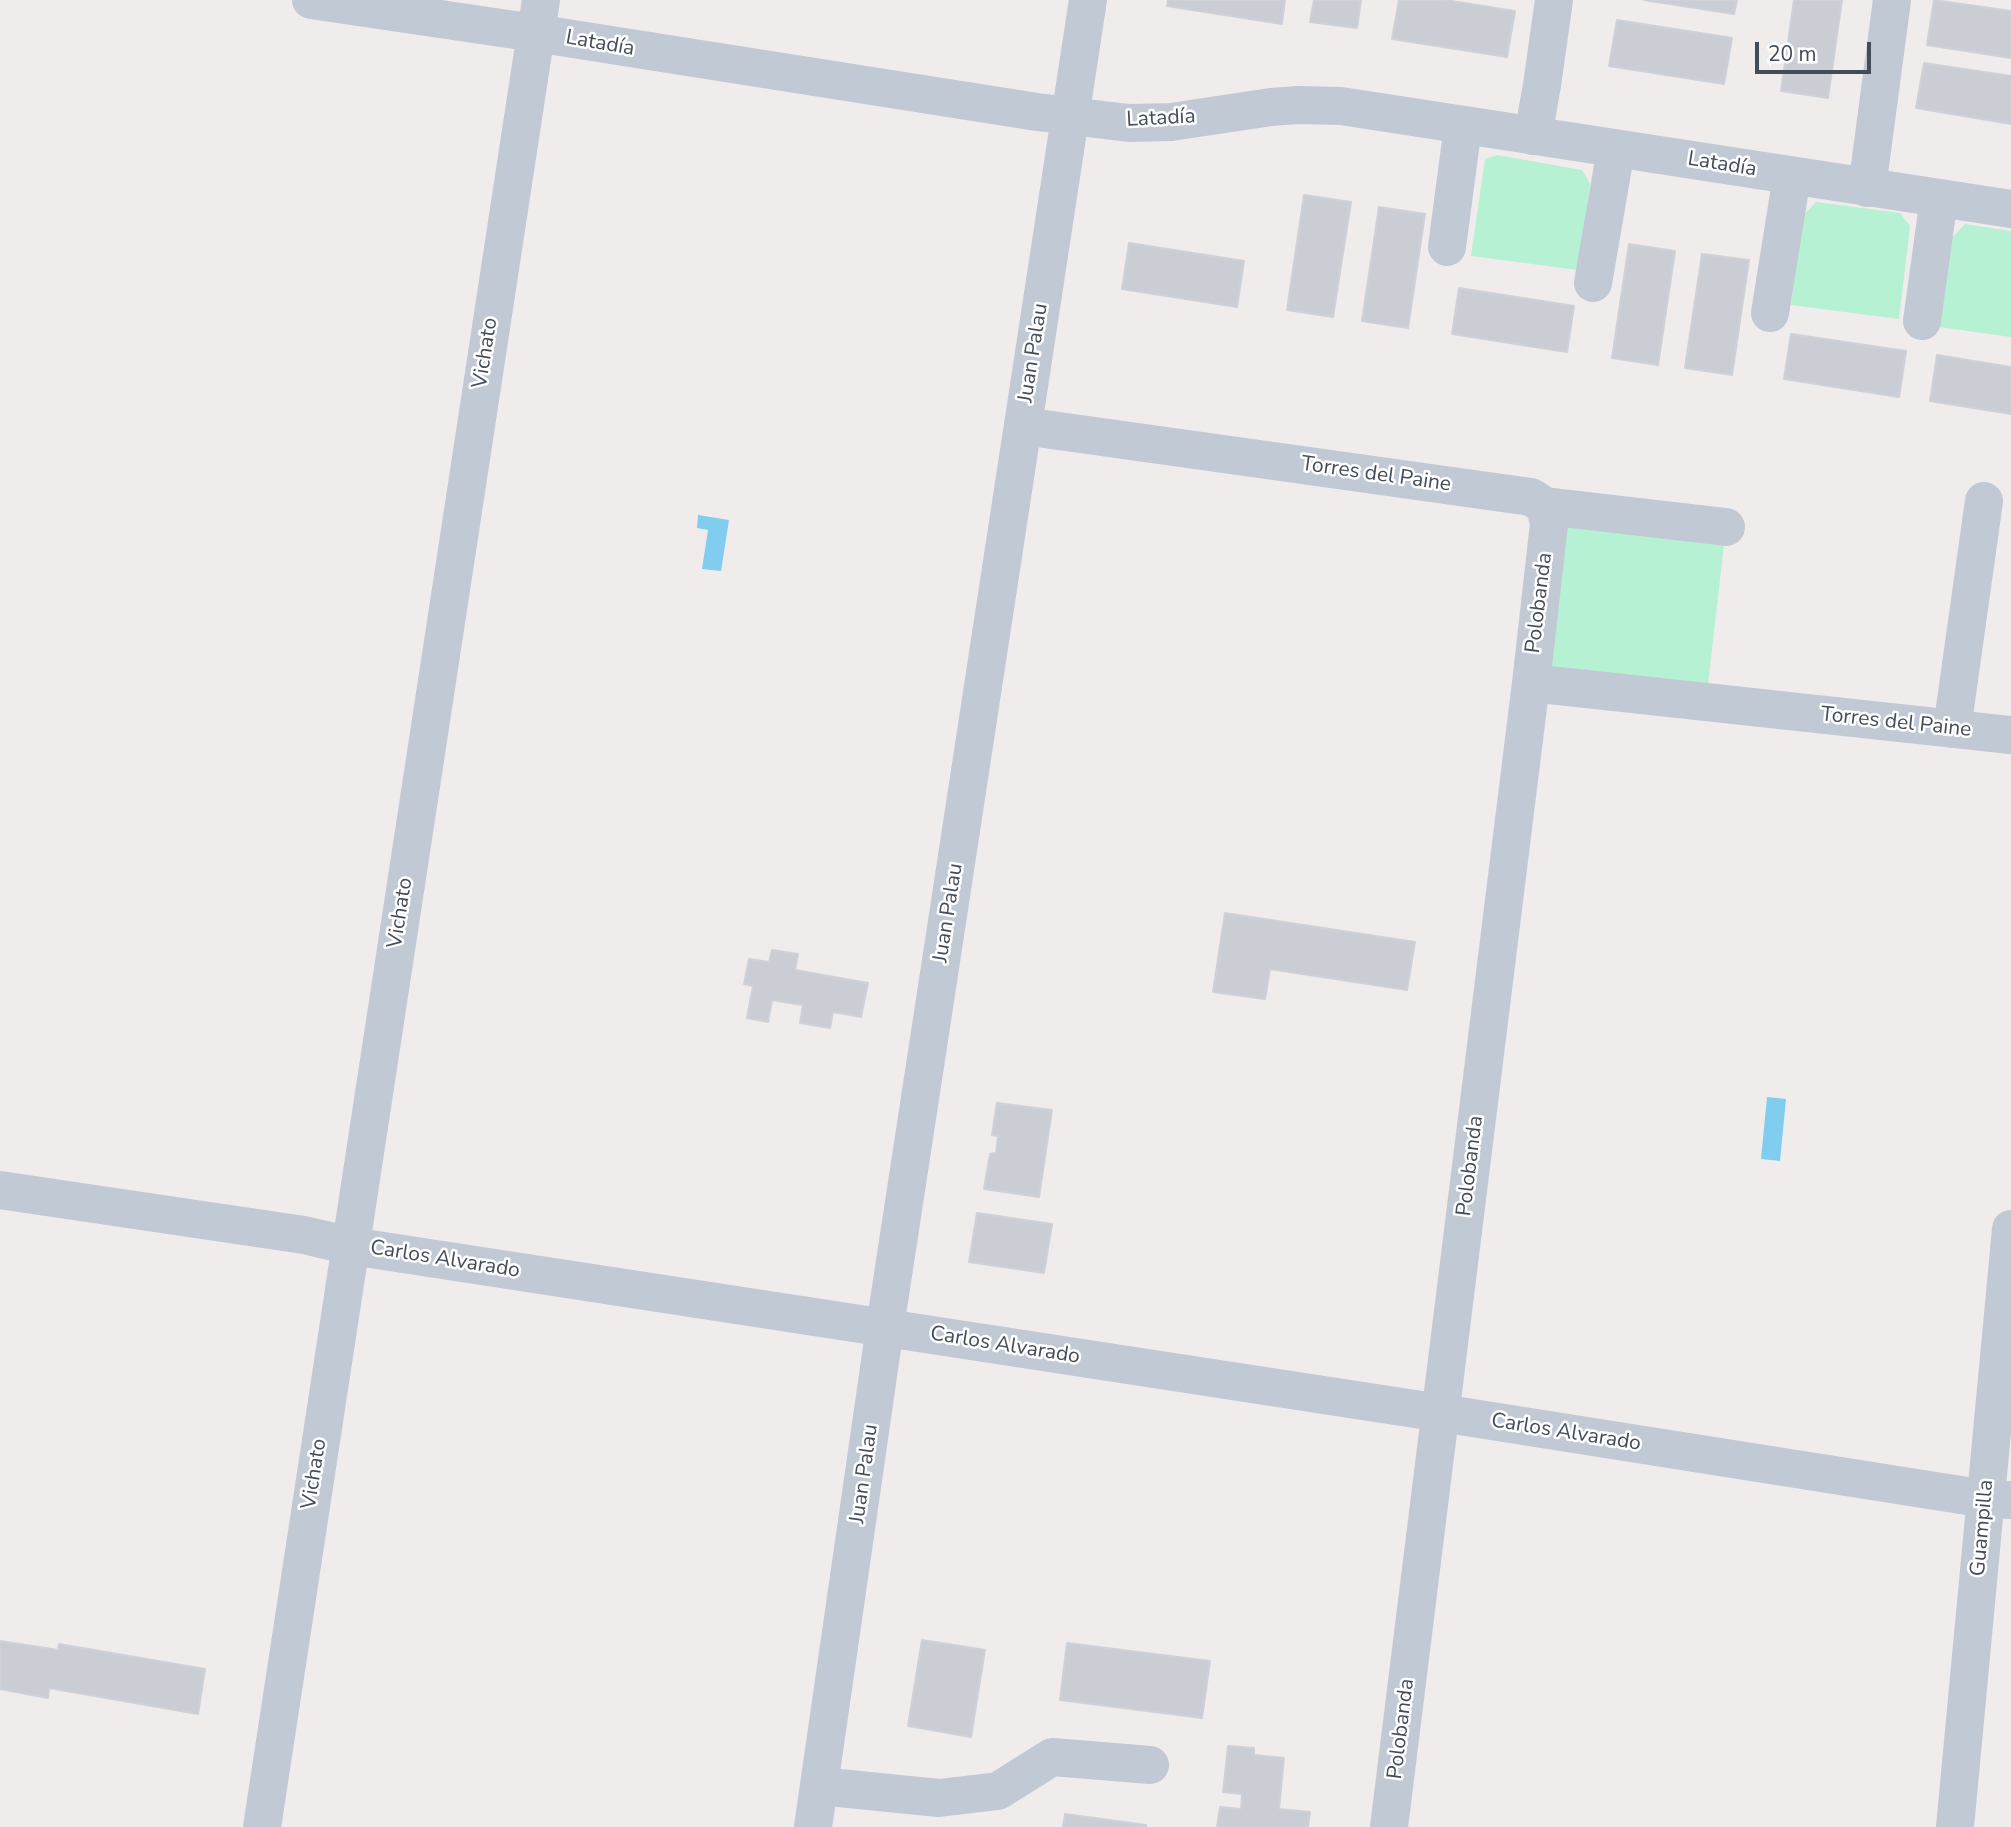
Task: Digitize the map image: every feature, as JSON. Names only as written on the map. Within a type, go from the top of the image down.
[{"type":"street","name":"Latadía","points":[[311,0],[538,16],[680,57],[1070,116],[1151,124],[1271,107],[1341,106],[2011,209]]},
{"type":"street","name":"Juan Palau","points":[[813,1827],[885,1327],[1088,0]]},
{"type":"street","points":[[1533,136],[1554,0]]},
{"type":"street","points":[[1867,187],[1892,0]]},
{"type":"street","name":"Vichato","points":[[262,1827],[538,16]]},
{"type":"street","points":[[1447,247],[1463,126]]},
{"type":"street","points":[[1593,283],[1616,149]]},
{"type":"street","points":[[1770,313],[1792,176]]},
{"type":"street","points":[[1922,321],[1939,198]]},
{"type":"street","name":"Torres del Paine","points":[[1023,426],[1531,497],[1545,506],[1726,527]]},
{"type":"street","points":[[1952,729],[1984,501]]},
{"type":"street","name":"Polobanda","points":[[1389,1827],[1531,683],[1549,524],[1545,506]]},
{"type":"street","name":"Torres del Paine","points":[[1531,683],[2011,735]]},
{"type":"street","name":"Carlos Alvarado","points":[[0,1190],[1998,1499]]},
{"type":"street","name":"Guampilla","points":[[1955,1827],[1998,1499],[2010,1251]]},
{"type":"street","points":[[819,1786],[939,1798],[998,1791],[1052,1757],[1150,1765]]},
{"type":"green space","points":[[1497,155],[1582,170],[1590,184],[1578,270],[1471,256],[1485,159]]},
{"type":"green space","points":[[1816,202],[1900,213],[1910,226],[1899,319],[1791,305],[1802,217]]},
{"type":"green space","points":[[1965,224],[2011,231],[2011,337],[1939,327],[1951,239]]},
{"type":"green space","points":[[1545,506],[1726,527],[1706,702],[1531,683]]},
{"type":"water","points":[[698,515],[729,520],[721,571],[702,569],[708,530],[697,528]]},
{"type":"water","points":[[1767,1097],[1786,1099],[1780,1161],[1761,1159]]},
{"type":"building","points":[[1168,0],[1285,0],[1282,24],[1167,6]]},
{"type":"building","points":[[1314,0],[1361,0],[1357,28],[1310,22]]},
{"type":"building","points":[[1399,0],[1445,0],[1515,11],[1507,57],[1392,39]]},
{"type":"building","points":[[1644,0],[1737,0],[1734,14]]},
{"type":"building","points":[[1794,0],[1842,0],[1828,98],[1781,91]]},
{"type":"building","points":[[1934,0],[2011,11],[2011,58],[1927,45]]},
{"type":"building","points":[[1617,20],[1732,38],[1724,84],[1609,66]]},
{"type":"building","points":[[1924,63],[2011,76],[2011,124],[1916,108]]},
{"type":"building","points":[[1304,195],[1351,202],[1333,317],[1287,310]]},
{"type":"building","points":[[1379,207],[1425,214],[1408,328],[1362,321]]},
{"type":"building","points":[[1129,243],[1244,261],[1237,307],[1122,289]]},
{"type":"building","points":[[1629,244],[1675,251],[1658,365],[1612,358]]},
{"type":"building","points":[[1702,254],[1749,260],[1732,375],[1685,368]]},
{"type":"building","points":[[1459,288],[1574,306],[1567,352],[1452,334]]},
{"type":"building","points":[[1791,334],[1906,351],[1899,397],[1784,379]]},
{"type":"building","points":[[1937,355],[2011,367],[2011,414],[1930,401]]},
{"type":"building","points":[[1225,913],[1415,942],[1407,990],[1270,969],[1265,999],[1213,992]]},
{"type":"building","points":[[772,950],[798,954],[795,970],[868,983],[861,1017],[833,1012],[830,1028],[800,1023],[803,1005],[772,1000],[768,1022],[747,1018],[753,986],[744,984],[749,959],[769,962]]},
{"type":"building","points":[[997,1103],[1052,1110],[1039,1197],[984,1189],[990,1154],[996,1153],[998,1136],[992,1135]]},
{"type":"building","points":[[977,1213],[1052,1224],[1044,1273],[969,1262]]},
{"type":"building","points":[[922,1640],[985,1650],[971,1737],[908,1726]]},
{"type":"building","points":[[0,1641],[58,1650],[59,1644],[205,1669],[198,1714],[49,1688],[48,1698],[0,1689]]},
{"type":"building","points":[[1067,1643],[1210,1661],[1202,1718],[1060,1700]]},
{"type":"building","points":[[1228,1746],[1254,1748],[1254,1755],[1284,1758],[1279,1809],[1310,1812],[1308,1827],[1217,1827],[1220,1807],[1241,1809],[1242,1794],[1223,1792]]},
{"type":"building","points":[[1065,1814],[1146,1825],[1146,1827],[1063,1827]]}]
